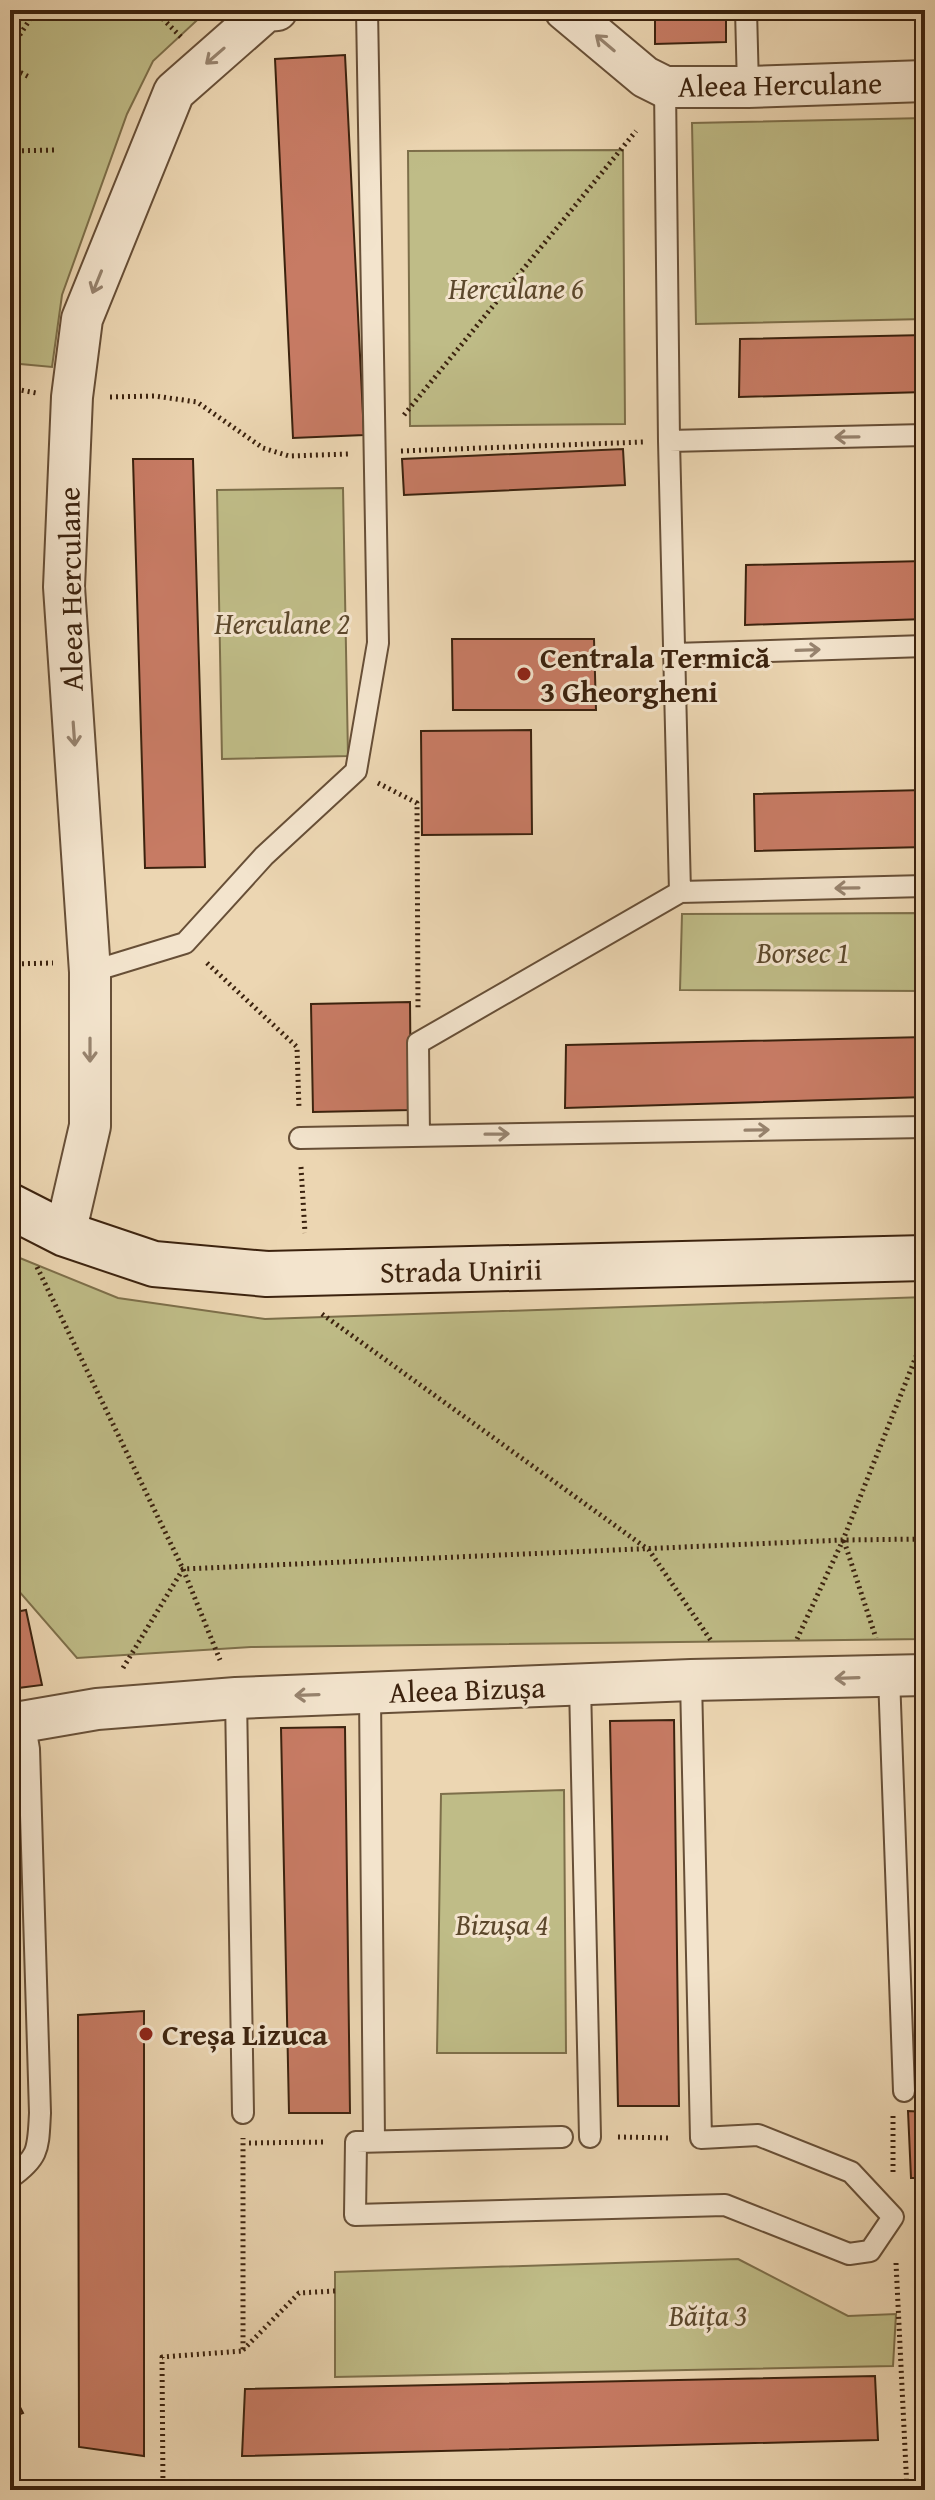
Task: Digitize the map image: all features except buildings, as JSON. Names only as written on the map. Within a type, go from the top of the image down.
[{"type":"main road","name":"Strada Unirii","points":[[10,1206],[50,1248],[154,1264],[278,1274],[925,1258]]},
{"type":"street","name":"Aleea Herculane","points":[[50,1248],[90,1126],[90,972],[64,587],[72,397],[82,319],[174,92],[266,11],[277,10]]},
{"type":"street","name":"Aleea Herculane","points":[[565,10],[645,77],[665,87],[925,81]]},
{"type":"street","name":"Aleea Bizușa","points":[[17,1722],[97,1709],[236,1698],[691,1680],[907,1676]]},
{"type":"lane","points":[[90,972],[185,943],[264,856],[356,771],[378,643],[367,10]]},
{"type":"lane","points":[[746,10],[748,87]]},
{"type":"lane","points":[[665,87],[669,441],[680,892]]},
{"type":"lane","points":[[669,441],[925,435]]},
{"type":"lane","points":[[674,654],[925,646]]},
{"type":"lane","points":[[419,1136],[418,1043],[680,892],[925,886]]},
{"type":"lane","points":[[300,1138],[925,1127]]},
{"type":"lane","points":[[904,2091],[907,1676]]},
{"type":"lane","points":[[370,1693],[365,2141],[355,2215],[725,2205],[849,2254],[870,2251],[893,2217],[851,2172],[758,2135],[701,2138],[691,1680]]},
{"type":"lane","points":[[580,1684],[590,2137]]},
{"type":"lane","points":[[236,1698],[243,2113]]},
{"type":"lane","points":[[10,2178],[28,2165],[38,2151],[40,2113],[29,1749],[17,1722]]},
{"type":"lane","points":[[365,2141],[562,2137]]},
{"type":"path","points":[[10,50],[36,10]]},
{"type":"path","points":[[10,67],[31,78]]},
{"type":"path","points":[[373,452],[623,150],[665,87]]},
{"type":"path","points":[[10,151],[56,150]]},
{"type":"path","points":[[10,313],[10,321]]},
{"type":"path","points":[[10,388],[72,397],[155,396],[197,402],[263,448],[289,456],[669,441]]},
{"type":"path","points":[[356,771],[417,803],[418,1043]]},
{"type":"path","points":[[185,943],[297,1047],[305,1248]]},
{"type":"path","points":[[50,1248],[236,1698]]},
{"type":"path","points":[[318,1311],[649,1550],[738,1680]]},
{"type":"path","points":[[778,1680],[843,1540],[925,1334]]},
{"type":"path","points":[[183,1569],[925,1539]]},
{"type":"path","points":[[843,1540],[907,1676]]},
{"type":"path","points":[[97,1709],[183,1569]]},
{"type":"path","points":[[904,2091],[893,2105],[893,2217],[907,2490]]},
{"type":"path","points":[[243,2113],[243,2351]]},
{"type":"path","points":[[590,2137],[701,2138]]},
{"type":"path","points":[[243,2143],[365,2141]]},
{"type":"path","points":[[163,2490],[162,2357],[243,2351],[299,2293],[335,2291]]},
{"type":"green space","points":[[10,10],[208,10],[153,61],[127,114],[62,295],[52,367],[10,363]]},
{"type":"green space","points":[[925,118],[925,319],[696,324],[692,123]]},
{"type":"green space","name":"Herculane 6","points":[[623,150],[625,424],[410,426],[408,151]]},
{"type":"green space","name":"Herculane 2","points":[[343,488],[348,756],[222,759],[217,490]]},
{"type":"green space","name":"Borsec 1","points":[[925,913],[925,991],[680,990],[682,914]]},
{"type":"green space","points":[[10,1254],[118,1298],[265,1319],[925,1297],[925,1639],[251,1647],[77,1658],[10,1581]]},
{"type":"green space","name":"Bizușa 4","points":[[564,1790],[566,2053],[437,2053],[441,1794]]},
{"type":"green space","name":"Băița 3","points":[[738,2259],[848,2316],[896,2314],[893,2366],[335,2377],[335,2272]]},
{"type":"place","name":"Centrala Termică 3 Gheorgheni","points":[[524,674]]},
{"type":"place","name":"Creșa Lizuca","points":[[146,2034]]}]
